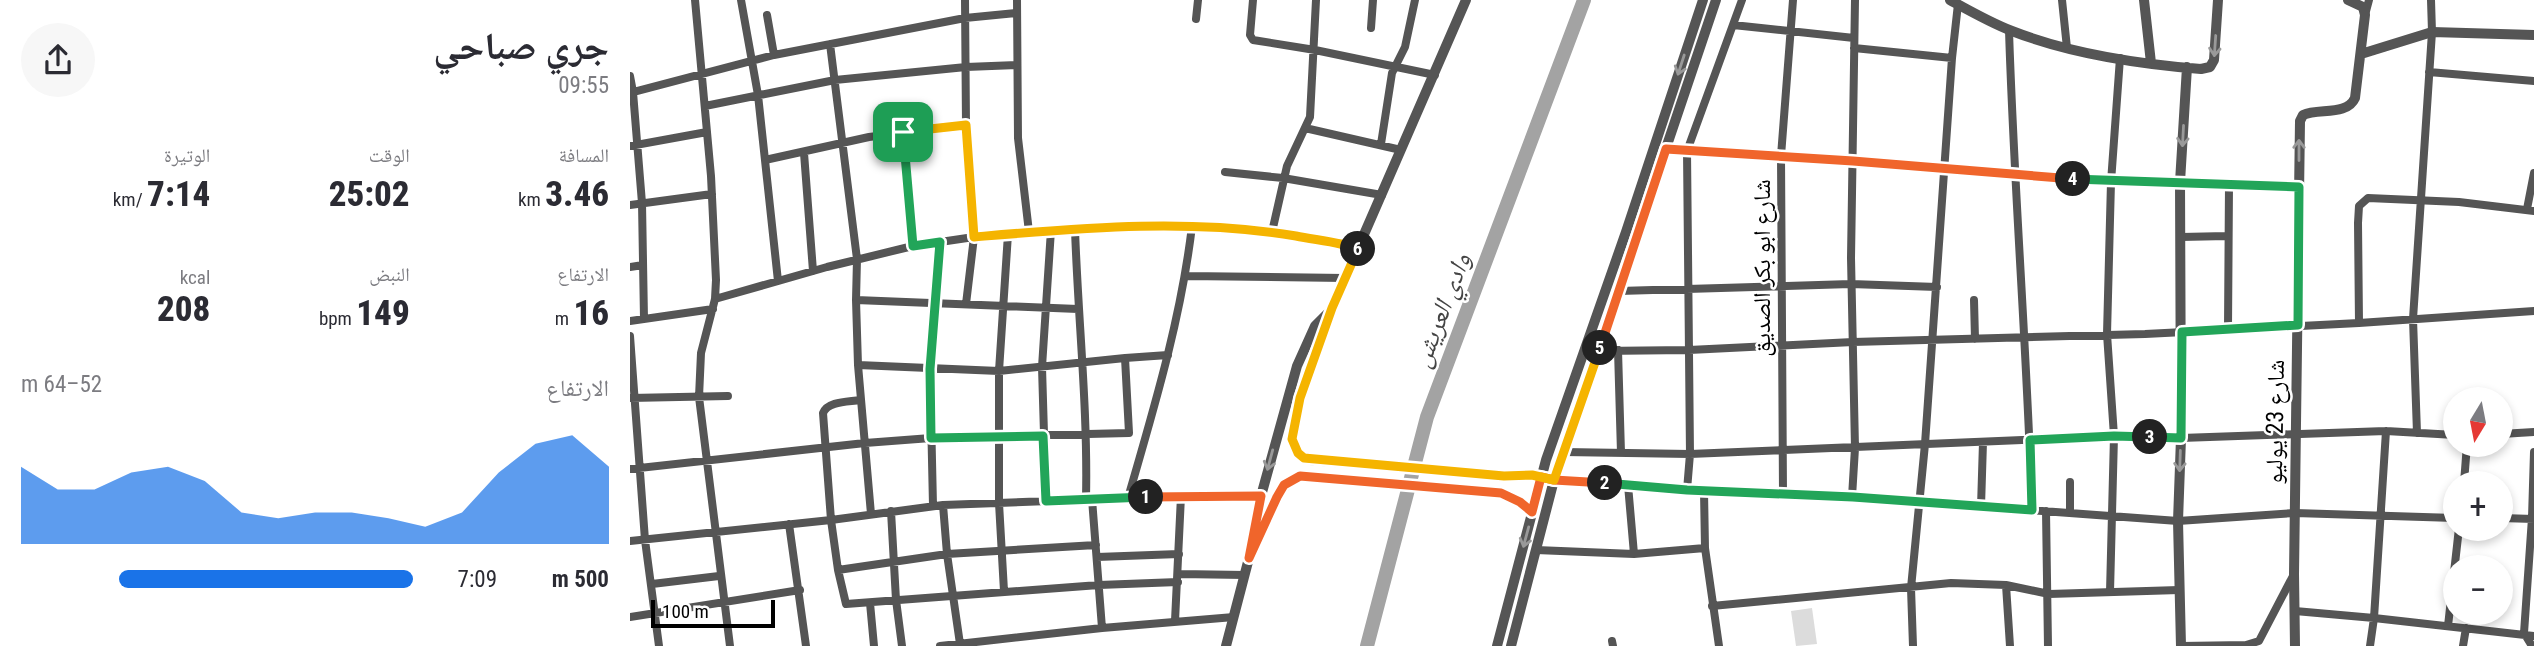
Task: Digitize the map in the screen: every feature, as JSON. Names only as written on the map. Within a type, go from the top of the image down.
[{"type":"street","points":[[695,0],[712,194],[715,299],[701,354],[699,397],[719,576],[730,646]]},
{"type":"street","points":[[741,0],[758,95],[778,281]]},
{"type":"street","points":[[965,0],[966,125],[974,237],[966,304]]},
{"type":"street","points":[[1017,0],[1018,138],[1029,232]]},
{"type":"street","points":[[1196,19],[1198,0]]},
{"type":"street","points":[[1253,0],[1251,40],[1395,65],[1435,75]]},
{"type":"street","points":[[1272,232],[1283,178],[1312,105],[1316,0]]},
{"type":"street","points":[[1371,29],[1373,0]]},
{"type":"street","points":[[1381,144],[1395,65],[1405,47],[1415,0]]},
{"type":"street","points":[[1466,0],[1332,308],[1309,371],[1292,434],[1300,457],[1323,462],[1687,490],[1853,497],[2178,521],[2295,513],[2443,518]]},
{"type":"street","points":[[1497,646],[1541,477],[1703,0]]},
{"type":"street","points":[[1511,646],[1554,480],[1716,0]]},
{"type":"street","points":[[1687,490],[1690,454],[1687,151],[1742,0]]},
{"type":"street","name":"شارع ابو بكر الصديق","points":[[1783,494],[1781,156],[1793,0]]},
{"type":"street","points":[[1853,497],[1855,448],[1851,284],[1855,0]]},
{"type":"street","points":[[2062,0],[2067,48]]},
{"type":"street","points":[[2144,0],[2151,62]]},
{"type":"street","points":[[1913,646],[1911,588],[1926,444],[1954,2],[2009,30],[2067,48],[2187,68],[2210,66],[2214,60],[2218,0]]},
{"type":"street","points":[[2348,0],[2363,7],[2365,15]]},
{"type":"street","points":[[2365,15],[2369,0]]},
{"type":"street","points":[[2417,433],[2413,319],[2432,32],[2431,0]]},
{"type":"street","points":[[632,93],[774,55],[965,18],[1016,13]]},
{"type":"street","points":[[767,15],[774,55]]},
{"type":"street","name":"شارع 23 يوليو","points":[[2295,646],[2300,121],[2303,115],[2310,112],[2344,109],[2352,105],[2356,98],[2365,15]]},
{"type":"street","points":[[1733,25],[1854,38]]},
{"type":"street","points":[[2009,30],[2032,510]]},
{"type":"street","points":[[2361,54],[2432,32],[2534,36]]},
{"type":"street","points":[[830,44],[857,259],[858,365],[871,514]]},
{"type":"street","points":[[1854,48],[1952,58]]},
{"type":"street","points":[[2110,592],[2114,436],[2107,334],[2111,182],[2120,58]]},
{"type":"street","points":[[705,106],[835,80],[966,66],[1017,65]]},
{"type":"street","points":[[2187,68],[2180,182],[2182,332],[2178,521],[2181,646],[2246,645],[2259,641],[2294,574]]},
{"type":"street","points":[[2429,72],[2534,81]]},
{"type":"street","points":[[630,76],[633,145],[642,203],[645,319]]},
{"type":"street","points":[[765,160],[903,132],[966,125]]},
{"type":"street","points":[[1305,128],[1401,150]]},
{"type":"street","points":[[633,145],[707,132]]},
{"type":"street","points":[[903,132],[913,246]]},
{"type":"street","points":[[1666,149],[2111,182],[2299,187]]},
{"type":"street","points":[[804,153],[813,271]]},
{"type":"street","points":[[1225,172],[1283,178],[1382,195]]},
{"type":"street","points":[[2359,323],[2358,223],[2361,202],[2368,198],[2530,210],[2534,173]]},
{"type":"street","points":[[2228,329],[2229,185]]},
{"type":"street","points":[[630,205],[712,194]]},
{"type":"street","points":[[715,299],[913,246],[1051,230],[1192,226],[1272,232],[1358,248]]},
{"type":"street","points":[[1128,498],[1168,355],[1186,276],[1192,226]]},
{"type":"street","points":[[1075,229],[1089,499],[1096,545],[1102,628]]},
{"type":"street","points":[[1046,501],[1042,367],[1051,230]]},
{"type":"street","points":[[1004,592],[1000,551],[999,371],[1008,234]]},
{"type":"street","points":[[2181,237],[2227,236]]},
{"type":"street","points":[[933,506],[930,369],[940,242]]},
{"type":"street","points":[[630,267],[643,265]]},
{"type":"street","points":[[1186,276],[1345,278]]},
{"type":"street","points":[[1619,291],[1851,284],[1937,287]]},
{"type":"street","points":[[856,300],[1078,309]]},
{"type":"street","points":[[1974,300],[1975,338]]},
{"type":"street","points":[[1226,646],[1249,558],[1261,496],[1306,341],[1315,326],[1332,308]]},
{"type":"street","points":[[630,321],[713,309]]},
{"type":"street","points":[[1599,351],[2182,332],[2534,311]]},
{"type":"street","points":[[630,336],[645,540],[659,646]]},
{"type":"street","points":[[1618,350],[1621,453]]},
{"type":"street","points":[[858,365],[999,371],[1082,361],[1168,355]]},
{"type":"street","points":[[1125,358],[1129,433]]},
{"type":"street","points":[[633,398],[728,396]]},
{"type":"street","points":[[860,400],[825,408],[823,418],[831,520],[845,603],[1245,575]]},
{"type":"street","points":[[1564,452],[1690,454],[2114,436],[2181,438],[2386,431],[2443,434]]},
{"type":"street","points":[[2370,646],[2386,431]]},
{"type":"street","points":[[2513,433],[2534,432]]},
{"type":"street","points":[[630,469],[931,438],[1147,433]]},
{"type":"street","points":[[1981,507],[1983,442]]},
{"type":"street","points":[[2532,646],[2524,634],[2533,519],[2534,452]]},
{"type":"street","points":[[1249,558],[1284,485],[1300,476],[1501,493],[1520,502],[1532,512]]},
{"type":"street","points":[[2070,482],[2070,513]]},
{"type":"street","points":[[1628,485],[1634,554]]},
{"type":"street","points":[[1704,491],[1705,548],[1719,646]]},
{"type":"street","points":[[630,541],[831,520],[943,505],[1181,496],[1261,496]]},
{"type":"street","points":[[1175,621],[1181,496]]},
{"type":"street","points":[[943,505],[960,644]]},
{"type":"street","points":[[891,511],[896,600],[902,646]]},
{"type":"street","points":[[2046,511],[2048,646]]},
{"type":"street","points":[[2513,518],[2533,519]]},
{"type":"street","points":[[789,524],[806,646]]},
{"type":"street","points":[[2448,626],[2458,541]]},
{"type":"street","points":[[838,570],[947,554],[1096,545]]},
{"type":"street","points":[[1536,550],[1634,554],[1705,548]]},
{"type":"street","points":[[1097,557],[1180,554]]},
{"type":"street","points":[[652,584],[719,576]]},
{"type":"street","points":[[1712,606],[1951,583],[2006,585],[2049,594],[2179,590]]},
{"type":"street","points":[[2006,585],[2010,646]]},
{"type":"street","points":[[630,617],[800,590]]},
{"type":"street","points":[[870,603],[874,646]]},
{"type":"street","points":[[2295,611],[2534,636]]},
{"type":"street","points":[[940,646],[1234,617]]},
{"type":"street","points":[[2463,646],[2466,628]]},
{"type":"shaded area","points":[[1812,608],[1817,644],[1796,646],[1791,611]]},
{"type":"waterway","name":"وادي العريش","points":[[1367,646],[1427,417],[1584,0]]},
{"type":"route","points":[[903,132],[913,246],[940,242],[929,386],[931,438],[1043,436],[1046,501],[1261,496],[1249,558],[1284,485],[1300,476],[1501,493],[1520,502],[1532,512],[1541,477],[1554,480],[1687,490],[1853,497],[2032,510],[2030,440],[2114,436],[2181,438],[2182,332],[2298,325],[2299,187],[2111,182],[1666,149],[1554,480],[1541,477],[1532,475],[1504,476],[1310,460],[1300,457],[1293,443],[1292,434],[1300,398],[1332,308],[1358,248],[1272,232],[1192,226],[1051,230],[974,237],[966,125],[903,132]]}]
